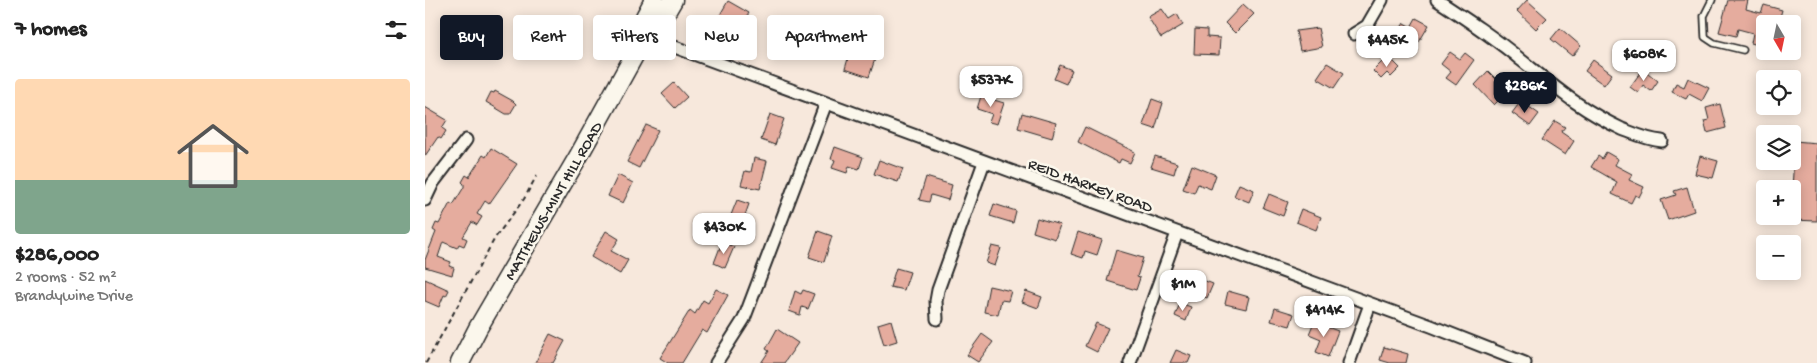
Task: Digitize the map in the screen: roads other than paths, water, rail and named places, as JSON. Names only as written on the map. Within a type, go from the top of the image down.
[{"type":"main road","name":"MATTHEWS-MINT HILL ROAD","points":[[646,15],[654,0]]},
{"type":"main road","name":"MATTHEWS-MINT HILL ROAD","points":[[664,15],[673,0]]},
{"type":"main road","name":"MATTHEWS-MINT HILL ROAD","points":[[460,363],[478,328],[578,157],[632,60]]},
{"type":"street","points":[[1354,34],[1367,26],[1382,0]]},
{"type":"street","points":[[1437,0],[1520,59],[1579,106],[1606,122],[1639,136],[1653,141],[1662,141]]},
{"type":"street","name":"REID HARKEY ROAD","points":[[676,47],[1525,363]]},
{"type":"street","points":[[716,363],[745,319],[826,103]]},
{"type":"street","points":[[425,200],[429,181],[466,140]]},
{"type":"street","points":[[937,319],[936,301],[938,290],[984,162]]},
{"type":"street","points":[[1130,363],[1177,233]]},
{"type":"street","points":[[1349,363],[1370,304]]},
{"type":"lane","points":[[1712,0],[1704,16],[1705,37],[1714,43],[1743,50]]}]
